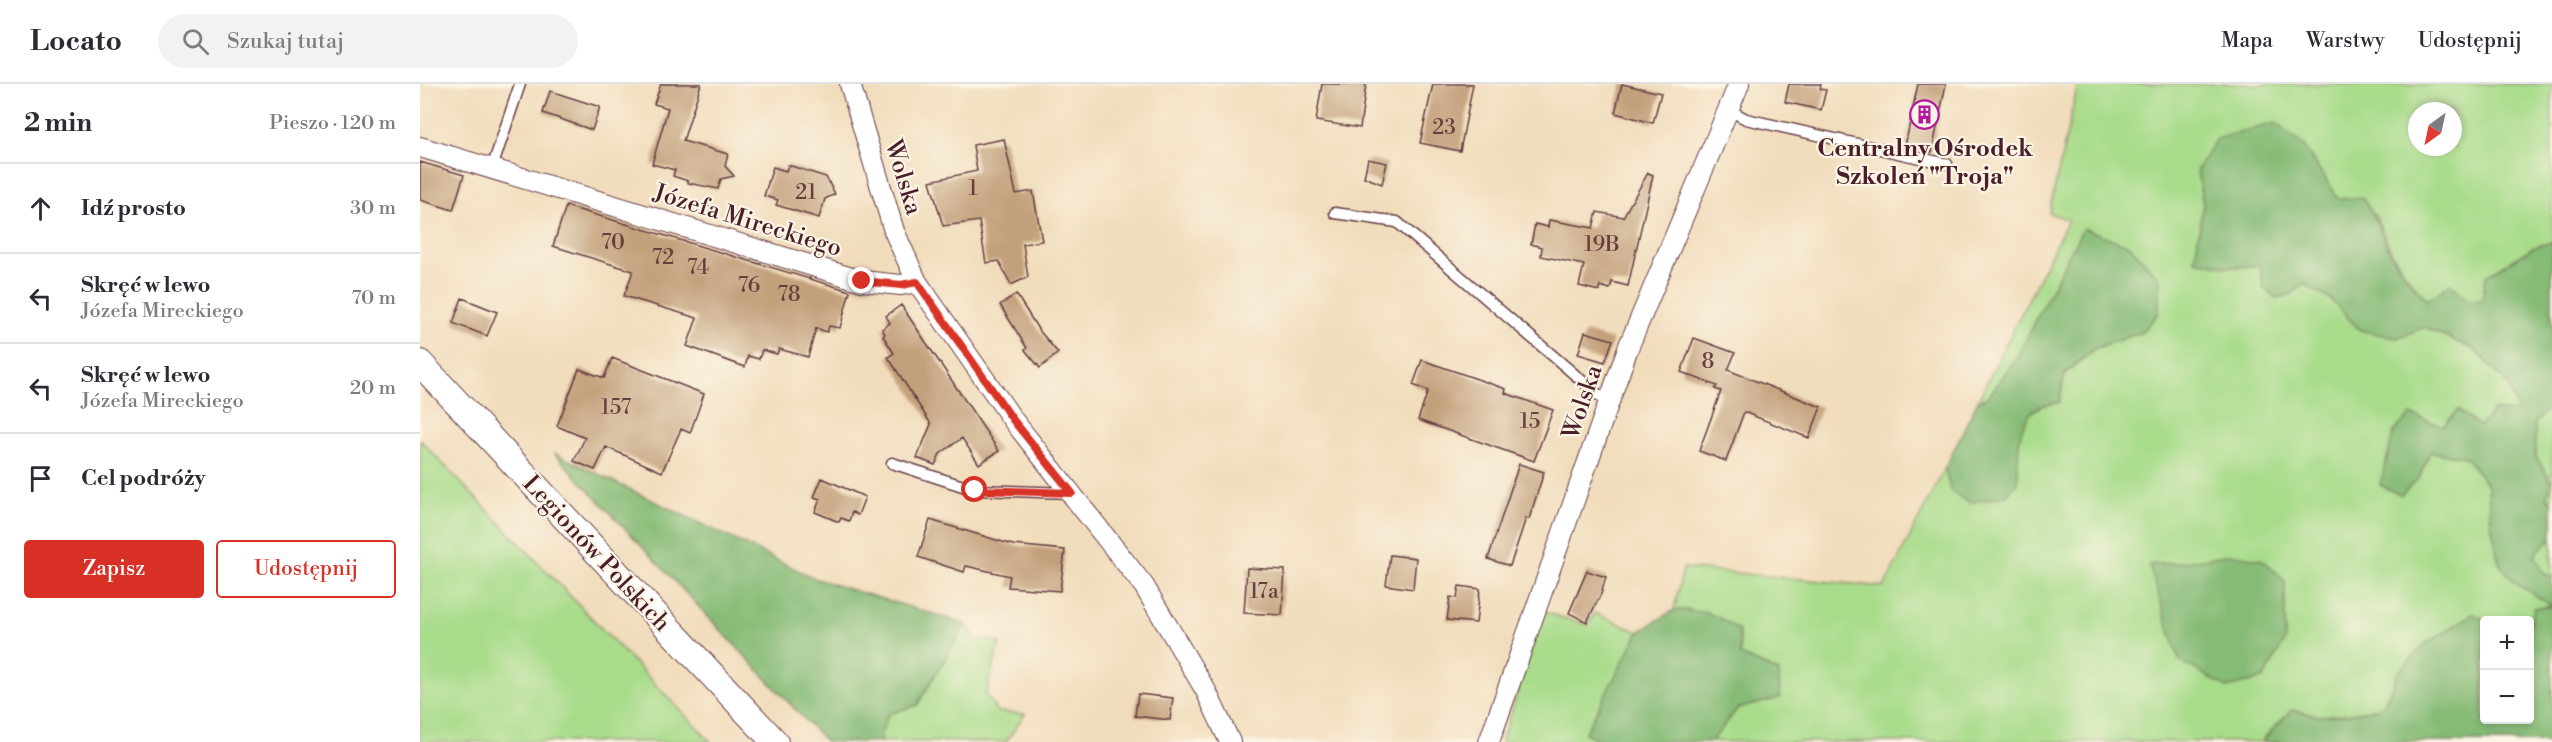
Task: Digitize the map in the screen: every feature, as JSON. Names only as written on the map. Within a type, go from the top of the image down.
[{"type":"street","name":"Wolska","points":[[850,84],[894,231],[917,282]]},
{"type":"street","name":"Wolska","points":[[1489,742],[1628,348],[1738,84]]},
{"type":"street","name":"Józefa Mireckiego","points":[[420,147],[862,281],[901,285],[917,282]]},
{"type":"street","points":[[917,282],[1013,420],[1144,586],[1195,672],[1230,742]]},
{"type":"street","name":"Legionów Polskich","points":[[420,363],[775,742]]},
{"type":"lane","points":[[492,168],[520,84]]},
{"type":"lane","points":[[1727,109],[1746,119],[1947,164]]},
{"type":"lane","points":[[1335,213],[1397,222],[1609,404]]},
{"type":"lane","points":[[892,463],[975,490],[1072,493]]},
{"type":"green space","points":[[2078,84],[2552,84],[2552,242],[2529,252],[2512,264],[2483,301],[2428,300],[2397,261],[2376,216],[2338,198],[2303,145],[2197,170],[2203,204],[2195,260],[2228,267],[2259,266],[2264,288],[2290,295],[2304,284],[2330,299],[2360,330],[2397,338],[2425,327],[2473,349],[2508,384],[2517,411],[2480,426],[2443,426],[2411,415],[2419,478],[2430,452],[2466,457],[2488,486],[2491,523],[2514,582],[2536,594],[2552,607],[2534,608],[2532,616],[2480,618],[2473,614],[2424,645],[2398,673],[2384,704],[2371,710],[2338,715],[2318,716],[2292,710],[2264,738],[2263,742],[1711,742],[1737,709],[1779,672],[1740,655],[1739,631],[1690,610],[1674,610],[1683,568],[1884,587],[1945,468],[1950,490],[2018,483],[2019,440],[2026,420],[2032,412],[2041,406],[2059,402],[2065,374],[2096,348],[2142,332],[2083,228],[2016,359],[1989,396],[1977,402],[2068,220],[2049,213]],"holes":[[[2186,562],[2264,678],[2149,565]]]},
{"type":"green space","points":[[2275,123],[2303,145],[2338,198],[2363,198],[2394,259],[2427,300],[2451,284],[2468,300],[2482,300],[2486,276],[2532,248],[2552,242],[2552,394],[2550,406],[2535,423],[2535,455],[2552,482],[2546,498],[2552,502],[2552,539],[2546,542],[2535,555],[2544,574],[2552,576],[2552,606],[2514,582],[2499,563],[2491,523],[2488,486],[2466,457],[2430,452],[2419,478],[2401,495],[2380,485],[2394,431],[2411,415],[2443,426],[2458,410],[2480,426],[2493,411],[2517,411],[2508,384],[2473,349],[2425,327],[2397,338],[2360,330],[2330,299],[2304,284],[2290,295],[2276,298],[2264,288],[2259,266],[2228,267],[2195,260],[2203,204],[2197,170],[2216,139]]},
{"type":"green space","points":[[2083,228],[2130,246],[2161,280],[2158,314],[2142,332],[2096,348],[2065,373],[2059,402],[2041,406],[2026,420],[2019,440],[2018,483],[2005,496],[1969,503],[1950,490],[1945,468],[1977,402],[1989,396],[2016,359]]},
{"type":"green space","points":[[2552,394],[2552,502],[2546,496],[2539,477],[2535,423],[2550,406]]},
{"type":"green space","points":[[420,440],[711,742],[420,742]]},
{"type":"green space","points":[[554,453],[816,579],[966,624],[917,705],[888,714],[880,737],[881,742],[826,742]]},
{"type":"green space","points":[[2552,539],[2552,576],[2544,574],[2535,555],[2546,542]]},
{"type":"green space","points":[[2229,554],[2263,560],[2285,581],[2285,640],[2264,678],[2227,688],[2179,660],[2149,565],[2186,562]]},
{"type":"green space","points":[[2552,607],[2552,742],[2263,742],[2292,710],[2318,716],[2338,715],[2371,710],[2384,704],[2398,673],[2424,645],[2473,614],[2480,618],[2480,724],[2534,724],[2534,608]]},
{"type":"green space","points":[[1674,610],[1716,616],[1739,631],[1740,655],[1779,672],[1780,698],[1737,709],[1711,742],[1604,742],[1585,733],[1639,632]]},
{"type":"green space","points":[[1544,612],[1588,625],[1595,613],[1639,632],[1585,733],[1604,742],[1501,742]]},
{"type":"green space","points":[[966,624],[975,639],[1000,642],[986,694],[997,712],[1025,714],[1006,742],[881,742],[880,737],[888,714],[917,705]]},
{"type":"building","points":[[661,84],[701,84],[683,141],[728,154],[725,166],[734,176],[721,179],[718,189],[688,183],[688,181],[673,176],[675,170],[652,164],[668,108],[654,104]]},
{"type":"building","points":[[1322,84],[1366,84],[1360,128],[1316,121]]},
{"type":"building","points":[[1433,84],[1473,84],[1460,151],[1420,143]]},
{"type":"building","points":[[1622,84],[1661,93],[1653,123],[1615,113]]},
{"type":"building","points":[[1789,84],[1821,84],[1820,89],[1826,90],[1821,110],[1785,102]]},
{"type":"building","name":"Centralny Ośrodek Szkoleń \"Troja\"","points":[[1918,84],[1946,84],[1932,152],[1905,146]]},
{"type":"building","points":[[550,91],[600,107],[592,130],[543,113]]},
{"type":"building","points":[[1004,139],[1016,194],[1033,191],[1042,241],[1023,244],[1028,277],[1011,285],[999,261],[986,263],[979,221],[943,226],[930,181],[977,171],[973,145]]},
{"type":"building","points":[[1368,159],[1387,163],[1382,184],[1364,177]]},
{"type":"building","points":[[420,162],[464,175],[453,210],[420,200]]},
{"type":"building","points":[[788,165],[826,177],[835,194],[825,199],[819,218],[776,205],[778,200],[764,196],[773,167],[786,171]]},
{"type":"building","points":[[1648,173],[1653,175],[1628,286],[1612,282],[1610,289],[1600,286],[1599,291],[1579,286],[1584,265],[1541,256],[1542,247],[1531,244],[1535,224],[1548,227],[1549,220],[1593,228],[1597,212],[1623,217]]},
{"type":"building","points":[[566,206],[850,291],[840,328],[829,326],[827,332],[816,328],[808,357],[779,349],[777,354],[762,350],[759,359],[748,356],[745,367],[687,346],[697,318],[624,296],[633,271],[553,246]]},
{"type":"building","points":[[1016,294],[1038,329],[1058,353],[1040,368],[1025,350],[1027,348],[1000,305]]},
{"type":"building","points":[[462,298],[497,312],[487,336],[453,323]]},
{"type":"building","points":[[901,305],[999,451],[979,464],[962,438],[940,454],[935,465],[917,458],[931,424],[888,357],[894,353],[883,336],[885,334],[882,329],[890,323],[886,316]]},
{"type":"building","points":[[1585,332],[1613,340],[1605,362],[1578,354]]},
{"type":"building","points":[[1694,338],[1735,353],[1728,370],[1821,407],[1809,438],[1744,412],[1726,461],[1699,451],[1721,391],[1715,389],[1717,386],[1681,372]]},
{"type":"building","points":[[612,358],[704,394],[690,433],[681,429],[662,472],[606,447],[595,470],[574,461],[585,438],[557,426],[579,369],[604,378]]},
{"type":"building","points":[[1422,360],[1506,389],[1505,393],[1553,410],[1534,461],[1418,420],[1428,391],[1413,385]]},
{"type":"building","points":[[1519,464],[1544,472],[1529,519],[1526,518],[1510,566],[1488,559]]},
{"type":"building","points":[[822,478],[865,497],[858,515],[852,512],[849,521],[841,518],[839,522],[815,512],[820,499],[814,497]]},
{"type":"building","points":[[930,520],[1013,545],[1065,550],[1060,591],[1008,587],[1010,576],[966,566],[964,572],[918,557]]},
{"type":"building","points":[[1390,555],[1416,558],[1413,589],[1386,585]]},
{"type":"building","points":[[1247,568],[1285,570],[1282,615],[1244,613]]},
{"type":"building","points":[[1587,571],[1606,577],[1601,594],[1587,622],[1569,613]]},
{"type":"building","points":[[1459,586],[1480,589],[1476,623],[1447,620],[1450,597],[1457,598]]},
{"type":"building","points":[[1138,694],[1173,698],[1170,720],[1135,716]]},
{"type":"place","name":"Centralny Ośrodek Szkoleń \"Troja\"","points":[[1925,115]]},
{"type":"route","points":[[862,281],[901,285],[917,282],[1013,420],[1072,493],[975,490]]}]
